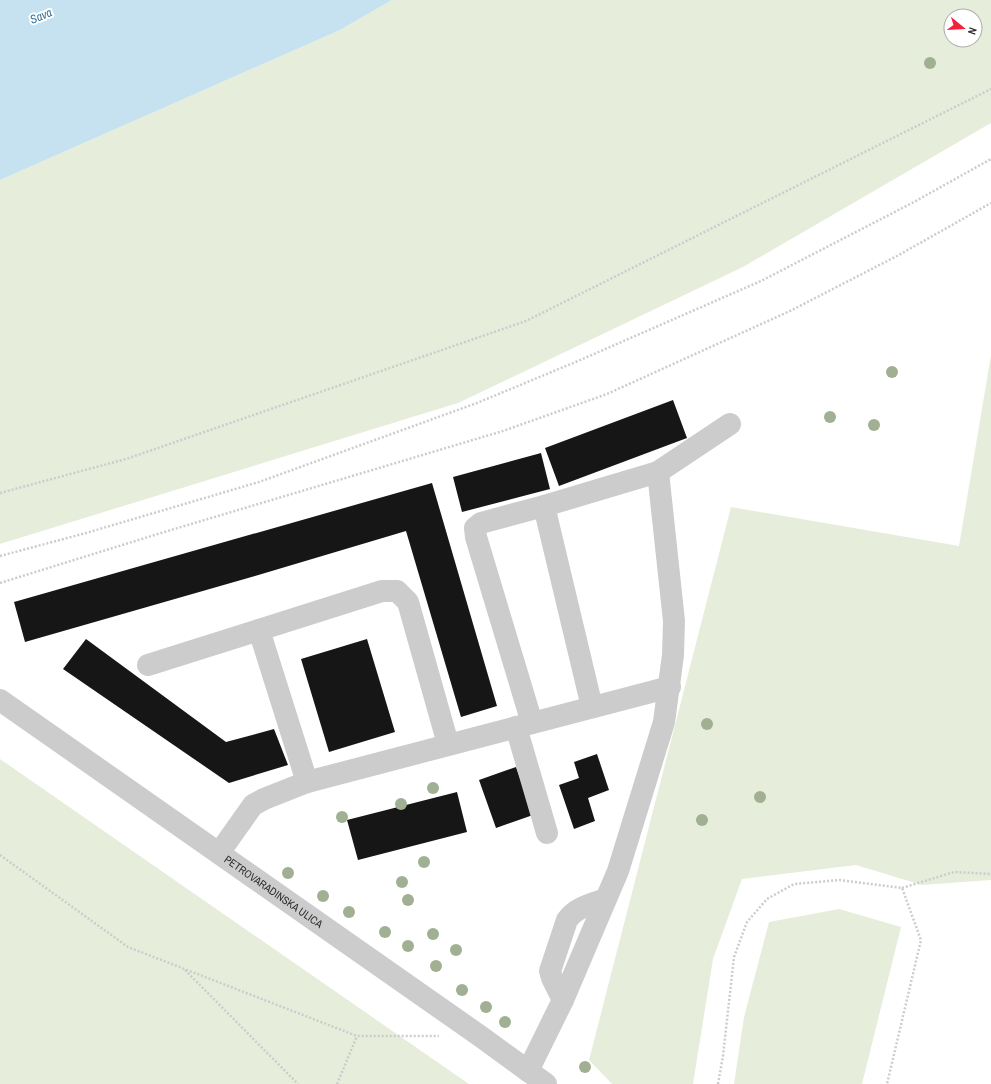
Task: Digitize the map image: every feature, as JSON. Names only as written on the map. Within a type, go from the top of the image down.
[{"type":"street","points":[[547,833],[524,725],[476,537],[475,528],[481,523],[658,472],[730,424]]},
{"type":"street","points":[[538,1080],[563,1000],[618,871],[664,722],[670,687],[674,621],[658,472]]},
{"type":"street","points":[[544,506],[592,707]]},
{"type":"street","points":[[148,665],[382,591],[397,591],[408,602],[448,744]]},
{"type":"street","points":[[259,630],[307,782]]},
{"type":"street","points":[[219,853],[253,805],[264,799],[307,782],[670,687]]},
{"type":"street","name":"PETROVARADINSKA ULICA","points":[[0,700],[480,1036],[538,1080]]},
{"type":"path","points":[[0,493],[126,459],[526,321],[991,89]]},
{"type":"path","points":[[0,556],[86,533],[258,482],[477,403],[585,358],[761,281],[914,202],[991,159]]},
{"type":"path","points":[[0,583],[154,535],[503,431],[607,394],[790,311],[897,256],[991,203]]},
{"type":"path","points":[[0,856],[128,947],[357,1036],[442,1036]]},
{"type":"path","points":[[718,1084],[723,1056],[734,957],[747,922],[767,899],[794,884],[840,880],[902,888],[954,872],[991,874]]},
{"type":"path","points":[[887,1084],[921,940],[902,888]]},
{"type":"path","points":[[184,968],[298,1084]]},
{"type":"path","points":[[336,1084],[357,1036]]},
{"type":"green space","points":[[392,0],[991,0],[991,123],[743,267],[458,403],[0,544],[0,180],[340,30]]},
{"type":"green space","points":[[991,355],[991,880],[922,885],[856,865],[742,879],[713,959],[693,1084],[612,1084],[589,1060],[731,507],[959,546]]},
{"type":"green space","points":[[0,759],[469,1084],[0,1084]]},
{"type":"green space","points":[[839,909],[901,927],[862,1084],[734,1084],[744,1017],[769,922]]},
{"type":"water","name":"Sava","points":[[0,0],[392,0],[340,30],[0,180]]},
{"type":"building","points":[[673,400],[687,438],[559,486],[545,448]]},
{"type":"building","points":[[541,453],[550,489],[462,512],[453,477]]},
{"type":"building","points":[[432,483],[497,706],[461,717],[406,531],[25,642],[14,602]]},
{"type":"building","points":[[86,639],[226,742],[274,729],[288,765],[229,783],[63,669]]},
{"type":"building","points":[[367,639],[395,732],[329,752],[301,659]]},
{"type":"building","points":[[597,754],[609,790],[588,798],[595,821],[574,829],[559,785],[579,778],[574,762]]},
{"type":"building","points":[[516,767],[533,815],[496,828],[479,780]]},
{"type":"building","points":[[457,792],[467,832],[358,860],[347,820]]}]
